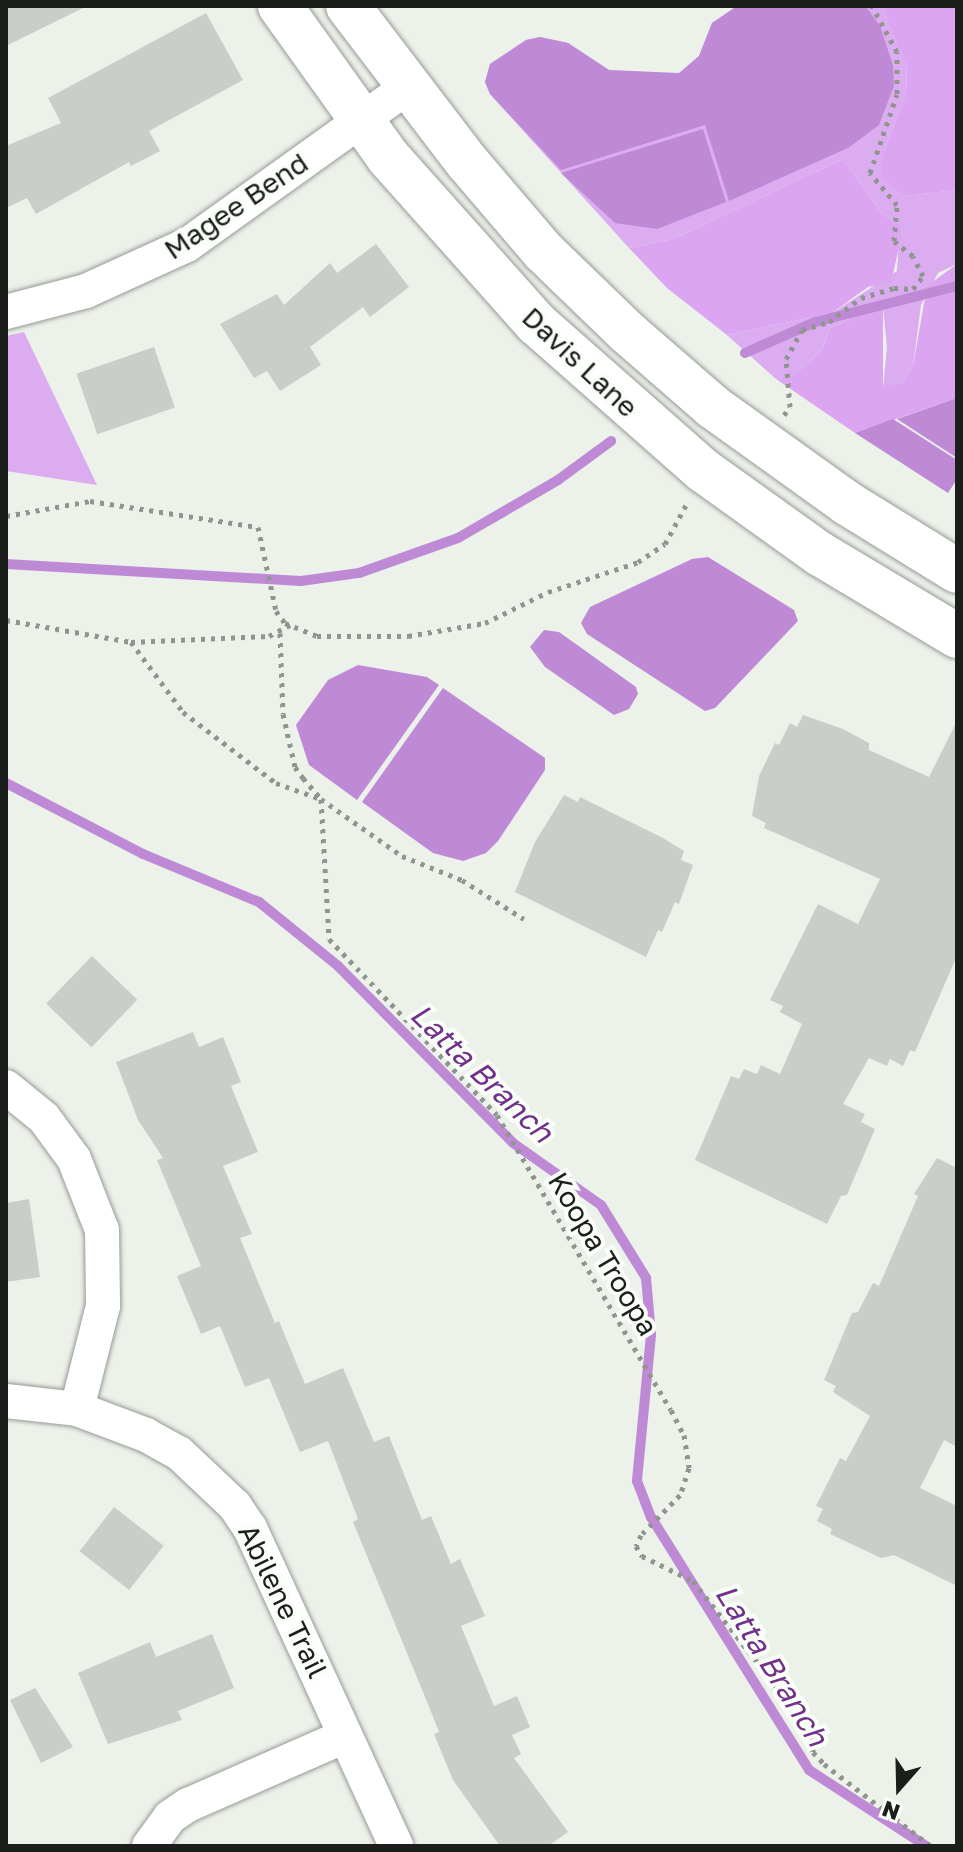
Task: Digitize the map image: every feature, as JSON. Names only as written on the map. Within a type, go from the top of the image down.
[{"type":"main road","name":"Davis Lane","points":[[280,6],[445,226],[537,324],[632,411],[704,471],[820,554],[957,636]]},
{"type":"main road","name":"Davis Lane","points":[[348,6],[406,88],[544,252],[628,333],[713,407],[847,503],[957,571]]},
{"type":"street","name":"Magee Bend","points":[[6,312],[86,291],[187,245],[406,88]]},
{"type":"street","points":[[6,1087],[44,1118],[74,1159],[102,1230],[103,1306],[77,1409]]},
{"type":"street","name":"Abilene Trail","points":[[6,1401],[77,1409],[179,1453],[235,1506],[250,1528],[396,1846]]},
{"type":"street","points":[[149,1846],[170,1817],[188,1805],[345,1736]]},
{"type":"path","points":[[780,417],[790,407],[786,359],[802,330],[829,322],[861,298],[894,288],[913,289],[923,276],[913,256],[894,241],[897,205],[870,173],[897,94],[897,52],[872,6]]},
{"type":"path","points":[[6,516],[90,501],[258,527],[276,611],[290,625],[317,636],[408,636],[485,623],[548,592],[654,553],[665,544],[690,498]]},
{"type":"path","points":[[6,620],[131,642],[280,633],[290,625]]},
{"type":"path","points":[[280,633],[283,714],[295,767],[321,799]]},
{"type":"path","points":[[131,642],[183,712],[276,783],[321,799],[402,856],[462,880],[524,919]]},
{"type":"path","name":"Koopa Troopa","points":[[321,799],[329,939],[497,1115],[684,1435],[689,1468],[686,1483],[641,1535],[636,1546],[642,1556],[693,1581],[783,1695],[809,1718],[813,1752],[824,1764],[931,1846]]},
{"type":"shaded area","points":[[737,6],[882,6],[898,41],[907,65],[906,93],[884,151],[905,196],[957,190],[957,264],[938,273],[921,305],[913,366],[904,381],[883,389],[887,347],[883,307],[830,328],[822,350],[795,374],[776,379],[727,335],[832,313],[897,271],[900,224],[882,214],[843,159],[673,239],[629,248],[490,94],[485,82],[490,64],[526,40],[540,37],[568,43],[609,70],[679,74],[699,56],[712,23]]},
{"type":"shaded area","points":[[737,6],[867,8],[880,26],[893,65],[894,86],[879,125],[848,148],[729,201],[705,125],[561,170],[490,94],[485,82],[490,64],[526,40],[540,37],[568,43],[609,70],[679,73],[699,56],[712,23]]},
{"type":"shaded area","points":[[882,6],[957,6],[957,190],[905,196],[881,177],[884,151],[906,93],[907,65]]},
{"type":"shaded area","points":[[703,129],[726,202],[657,229],[615,223],[561,173]]},
{"type":"shaded area","points":[[843,159],[882,214],[900,224],[901,238],[891,283],[868,287],[832,313],[727,335],[667,288],[629,248],[673,239]]},
{"type":"shaded area","points":[[957,264],[957,398],[855,433],[776,379],[795,374],[822,350],[830,328],[883,306],[883,388],[904,381],[913,366],[927,286]]},
{"type":"shaded area","points":[[24,332],[97,485],[6,471],[6,336]]},
{"type":"shaded area","points":[[957,398],[957,458],[897,419]]},
{"type":"shaded area","points":[[893,419],[957,460],[957,479],[948,493],[855,433]]},
{"type":"shaded area","points":[[708,557],[794,610],[798,621],[715,708],[705,711],[587,634],[581,623],[590,607],[692,559]]},
{"type":"shaded area","points":[[544,630],[559,632],[636,687],[638,694],[629,709],[614,715],[545,667],[530,647]]},
{"type":"shaded area","points":[[358,665],[427,677],[439,685],[357,800],[309,765],[296,725],[328,680]]},
{"type":"shaded area","points":[[443,688],[545,758],[545,770],[498,841],[486,853],[463,861],[433,853],[362,802]]},
{"type":"building","points":[[6,6],[87,6],[6,46]]},
{"type":"building","points":[[206,13],[243,80],[149,131],[160,151],[131,166],[129,162],[36,214],[27,198],[6,208],[6,146],[61,123],[48,98]]},
{"type":"building","points":[[376,244],[409,287],[370,317],[363,307],[310,347],[321,365],[280,391],[267,371],[254,378],[220,324],[277,294],[284,305],[330,263],[337,273]]},
{"type":"building","points":[[154,347],[175,408],[97,434],[76,374]]},
{"type":"building","points":[[803,715],[843,729],[869,743],[869,750],[929,777],[957,721],[957,956],[915,1052],[910,1050],[903,1066],[890,1059],[887,1066],[869,1058],[843,1104],[865,1114],[861,1122],[875,1129],[847,1195],[841,1196],[827,1224],[695,1160],[731,1076],[739,1079],[744,1069],[757,1074],[761,1065],[780,1074],[802,1024],[780,1012],[783,1006],[770,1000],[818,904],[858,924],[880,879],[764,828],[766,823],[752,816],[759,776],[775,743],[779,745],[790,723],[797,727]]},
{"type":"building","points":[[564,795],[578,802],[580,797],[663,838],[684,851],[681,860],[693,865],[679,904],[675,902],[662,932],[658,930],[646,957],[515,892],[535,842]]},
{"type":"building","points":[[92,956],[137,1000],[91,1047],[46,1003]]},
{"type":"building","points":[[193,1032],[199,1047],[223,1037],[241,1082],[231,1086],[258,1152],[223,1166],[252,1234],[240,1238],[275,1323],[279,1321],[305,1384],[343,1368],[374,1442],[389,1436],[422,1520],[431,1516],[451,1564],[460,1559],[485,1616],[461,1626],[494,1706],[517,1696],[530,1727],[512,1735],[521,1754],[514,1758],[568,1832],[548,1846],[500,1846],[453,1780],[434,1734],[439,1732],[353,1522],[358,1519],[328,1441],[300,1452],[269,1378],[245,1387],[220,1326],[201,1334],[177,1276],[201,1266],[157,1160],[163,1158],[138,1120],[116,1062]]},
{"type":"building","points":[[937,1158],[957,1168],[957,1447],[944,1440],[920,1488],[957,1506],[957,1586],[894,1555],[881,1558],[830,1534],[832,1529],[817,1521],[823,1509],[816,1506],[840,1458],[846,1461],[870,1416],[833,1392],[836,1386],[824,1380],[852,1313],[858,1312],[873,1283],[879,1286],[918,1196],[914,1194]]},
{"type":"building","points":[[29,1199],[40,1277],[6,1282],[6,1203]]},
{"type":"building","points":[[114,1507],[164,1546],[129,1590],[80,1551]]},
{"type":"building","points":[[212,1634],[234,1688],[178,1711],[182,1720],[108,1744],[78,1673],[150,1642],[156,1657]]},
{"type":"building","points":[[35,1688],[73,1747],[41,1763],[10,1700]]},
{"type":"waterway","points":[[745,353],[815,322],[957,286]]},
{"type":"waterway","points":[[6,564],[301,581],[359,573],[458,538],[558,480],[611,441]]},
{"type":"waterway","name":"Latta Branch","points":[[6,783],[143,854],[259,902],[338,966],[513,1143],[601,1205],[646,1278],[651,1335],[637,1481],[651,1517],[809,1770],[926,1846]]}]
